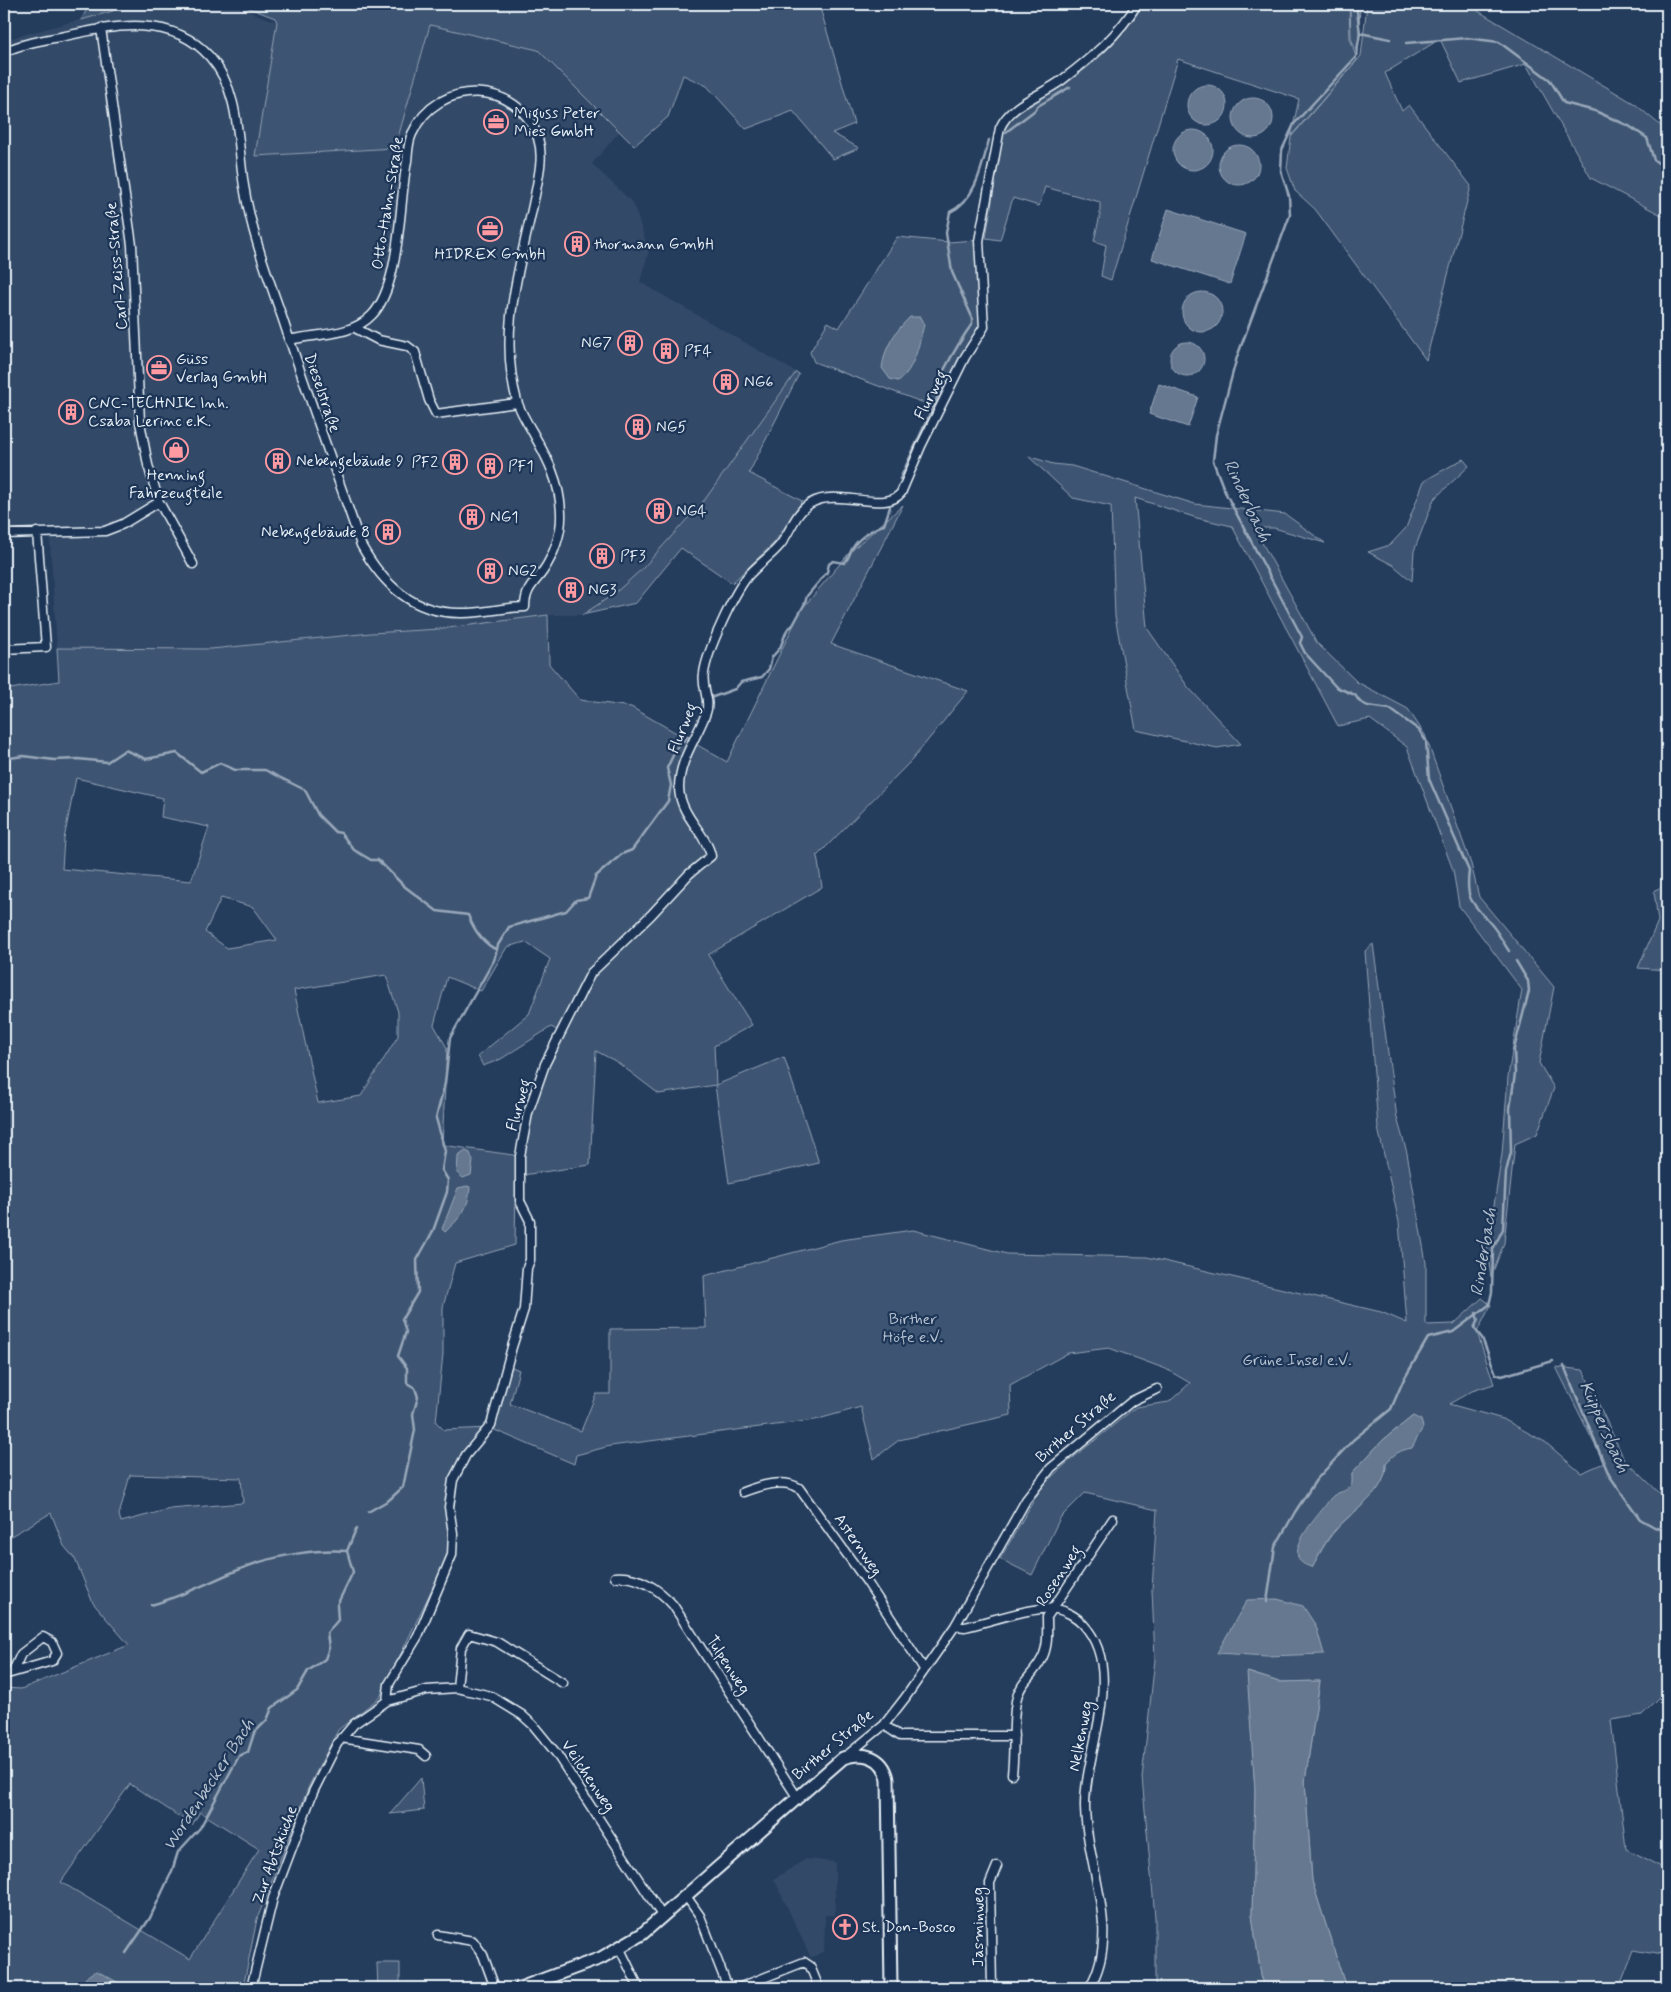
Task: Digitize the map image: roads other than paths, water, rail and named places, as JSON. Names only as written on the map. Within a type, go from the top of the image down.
[{"type":"street","name":"Flurweg","points":[[387,1701],[389,1684],[418,1636],[452,1555],[453,1546],[449,1507],[453,1480],[466,1454],[491,1425],[524,1309],[527,1268],[530,1260],[530,1221],[520,1201],[520,1156],[528,1113],[545,1064],[591,973],[651,915],[689,874],[711,856],[687,816],[679,789],[683,762],[706,713],[709,702],[703,687],[704,672],[728,609],[749,575],[780,545],[799,513],[812,502],[835,496],[886,502],[897,499],[920,446],[965,357],[984,327],[979,241],[1000,128],[1005,116],[1061,81],[1110,40],[1137,4]]},
{"type":"street","name":"Dieselstraße","points":[[4,52],[19,46],[101,28],[140,25],[164,28],[190,40],[210,58],[229,88],[236,119],[244,188],[257,245],[361,545],[376,570],[410,601],[435,611],[460,613],[525,606],[526,592],[543,570],[556,542],[561,516],[555,477],[517,403]]},
{"type":"street","name":"Carl-Zeiss-Straße","points":[[101,28],[132,245],[140,422],[148,465],[159,502],[193,564]]},
{"type":"street","name":"Otto-Hahn-Straße","points":[[289,340],[355,328],[373,314],[388,289],[393,267],[411,135],[419,121],[429,110],[446,98],[464,92],[482,92],[508,101],[520,110],[531,122],[538,138],[542,156],[512,302],[508,350],[517,403]]},
{"type":"street","points":[[355,328],[378,340],[408,346],[415,352],[429,400],[436,414],[517,403]]},
{"type":"street","points":[[4,534],[105,531],[123,524],[159,502]]},
{"type":"street","points":[[4,649],[46,647],[37,532]]},
{"type":"street","name":"Birther Straße","points":[[520,1988],[581,1967],[620,1949],[663,1917],[798,1797],[884,1725],[955,1626],[1026,1500],[1038,1483],[1051,1468],[1132,1401],[1157,1389]]},
{"type":"street","name":"Asternweg","points":[[743,1492],[758,1486],[774,1484],[790,1484],[799,1488],[867,1582],[924,1668]]},
{"type":"street","name":"Rosenweg","points":[[1012,1774],[1016,1700],[1021,1687],[1040,1663],[1045,1651],[1048,1636],[1048,1618],[1113,1519]]},
{"type":"street","name":"Tulpenweg","points":[[615,1577],[627,1576],[645,1583],[664,1594],[798,1797]]},
{"type":"street","points":[[955,1626],[965,1627],[1053,1609]]},
{"type":"street","name":"Nelkenweg","points":[[1053,1609],[1064,1612],[1083,1623],[1097,1646],[1101,1670],[1101,1710],[1087,1774],[1085,1809],[1104,1935],[1101,1962],[1089,1988]]},
{"type":"street","points":[[457,1688],[461,1648],[469,1634],[497,1642],[563,1683]]},
{"type":"street","points":[[4,1675],[13,1671],[34,1668],[52,1661],[57,1653],[52,1642],[43,1637],[22,1654],[13,1671]]},
{"type":"street","name":"Veilchenweg","points":[[416,1693],[457,1688],[501,1701],[533,1724],[556,1753],[663,1917]]},
{"type":"street","name":"Zur Abtsküche","points":[[251,1988],[273,1898],[313,1792],[341,1738],[370,1712],[387,1701],[416,1693]]},
{"type":"street","points":[[884,1725],[900,1736],[1014,1736]]},
{"type":"street","points":[[341,1738],[419,1750],[426,1756]]},
{"type":"street","points":[[843,1758],[853,1755],[874,1757],[886,1771],[888,1779],[891,1988]]},
{"type":"street","name":"Jasminweg","points":[[992,1988],[990,1882],[997,1866]]},
{"type":"street","points":[[686,1896],[700,1916],[728,1988]]},
{"type":"street","points":[[438,1935],[473,1941],[483,1955],[495,1988]]},
{"type":"street","points":[[620,1949],[639,1988]]},
{"type":"street","points":[[738,1988],[804,1962],[810,1966],[820,1988]]},
{"type":"waterway","name":"Rinderbach","points":[[1356,4],[1360,33],[1356,57],[1294,124],[1282,150],[1281,171],[1289,196],[1290,215],[1237,357],[1216,435],[1213,461],[1225,492],[1302,637],[1300,643],[1305,653],[1336,687],[1355,695],[1360,702],[1368,706],[1390,709],[1419,730],[1426,741],[1429,779],[1469,871],[1469,895],[1475,906],[1494,927],[1509,951]]},
{"type":"waterway","points":[[1360,33],[1390,39]]},
{"type":"waterway","points":[[1406,43],[1467,38],[1499,42],[1550,80],[1564,103],[1595,111],[1629,126],[1647,138],[1654,160],[1667,169]]},
{"type":"waterway","name":"Wordenbecker Bach","points":[[1006,132],[1038,106],[1070,87]]},
{"type":"waterway","name":"Wordenbecker Bach","points":[[900,479],[944,383],[946,377],[943,372],[972,324],[972,317],[952,272],[946,233],[950,212],[959,207],[966,199],[977,181],[989,140]]},
{"type":"waterway","name":"Wordenbecker Bach","points":[[713,697],[735,689],[741,682],[762,677],[769,669],[772,657],[780,648],[787,630],[793,625],[807,596],[827,572],[829,564],[833,561],[844,563],[852,548],[860,540],[872,530],[884,525],[890,507]]},
{"type":"waterway","name":"Wordenbecker Bach","points":[[368,1512],[389,1500],[403,1487],[415,1430],[413,1414],[418,1397],[415,1388],[407,1383],[407,1368],[398,1356],[406,1332],[402,1319],[418,1292],[417,1260],[433,1231],[447,1192],[448,1180],[442,1170],[445,1151],[436,1118],[445,1083],[450,1038],[494,960],[498,945],[509,927],[566,911],[576,900],[588,898],[596,876],[622,854],[632,850],[668,801],[671,785],[667,768],[677,747],[688,736]]},
{"type":"waterway","points":[[4,759],[23,756],[54,760],[78,759],[107,762],[125,750],[146,759],[177,753],[201,772],[220,763],[235,770],[265,770],[305,790],[318,815],[335,832],[341,833],[354,850],[371,860],[378,860],[404,886],[437,911],[468,915],[479,936],[497,950]]},
{"type":"waterway","name":"Rinderbach","points":[[1267,1602],[1275,1547],[1316,1480],[1353,1440],[1391,1409],[1403,1381],[1428,1338],[1453,1332],[1489,1305],[1492,1292],[1493,1249],[1503,1229],[1506,1172],[1511,1152],[1510,1108],[1515,1074],[1514,1049],[1529,991],[1528,981],[1516,961]]},
{"type":"waterway","name":"Küppersbach","points":[[1476,1313],[1478,1320],[1474,1328],[1482,1338],[1496,1374],[1502,1376],[1553,1361]]},
{"type":"waterway","name":"Küppersbach","points":[[1564,1366],[1609,1475],[1640,1519],[1658,1529],[1667,1522]]},
{"type":"waterway","name":"Wordenbecker Bach","points":[[126,1953],[150,1918],[172,1871],[178,1852],[200,1828],[239,1756],[248,1752],[254,1733],[267,1720],[272,1708],[297,1690],[308,1671],[325,1659],[329,1648],[327,1633],[338,1620],[337,1605],[353,1572],[347,1551],[356,1529]]},
{"type":"waterway","points":[[151,1605],[177,1597],[248,1566],[272,1559],[310,1552],[347,1551]]},
{"type":"place","name":"Miguss Peter Mies GmbH","points":[[496,122]]},
{"type":"place","name":"HIDREX GmbH","points":[[490,229]]},
{"type":"place","name":"thormann GmbH","points":[[577,244]]},
{"type":"place","name":"NG7","points":[[630,343]]},
{"type":"place","name":"PF4","points":[[666,351]]},
{"type":"place","name":"Güss Verlag GmbH","points":[[159,368]]},
{"type":"place","name":"NG6","points":[[726,382]]},
{"type":"place","name":"CNC-TECHNIK Inh. Csaba Lerinc e.K.","points":[[71,412]]},
{"type":"place","name":"NG5","points":[[638,427]]},
{"type":"place","name":"Henning Fahrzeugteile","points":[[176,450]]},
{"type":"place","name":"Nebengebäude 9","points":[[278,461]]},
{"type":"place","name":"PF2","points":[[455,462]]},
{"type":"place","name":"PF1","points":[[490,466]]},
{"type":"place","name":"NG4","points":[[659,511]]},
{"type":"place","name":"NG1","points":[[472,517]]},
{"type":"place","name":"Nebengebäude 8","points":[[388,532]]},
{"type":"place","name":"PF3","points":[[602,556]]},
{"type":"place","name":"NG2","points":[[490,571]]},
{"type":"place","name":"NG3","points":[[571,590]]},
{"type":"place","name":"St. Don-Bosco","points":[[845,1927]]},
{"type":"park label","name":"Birther Höfe e.V.","points":[[913,1328]]},
{"type":"park label","name":"Grüne Insel e.V.","points":[[1297,1360]]}]
